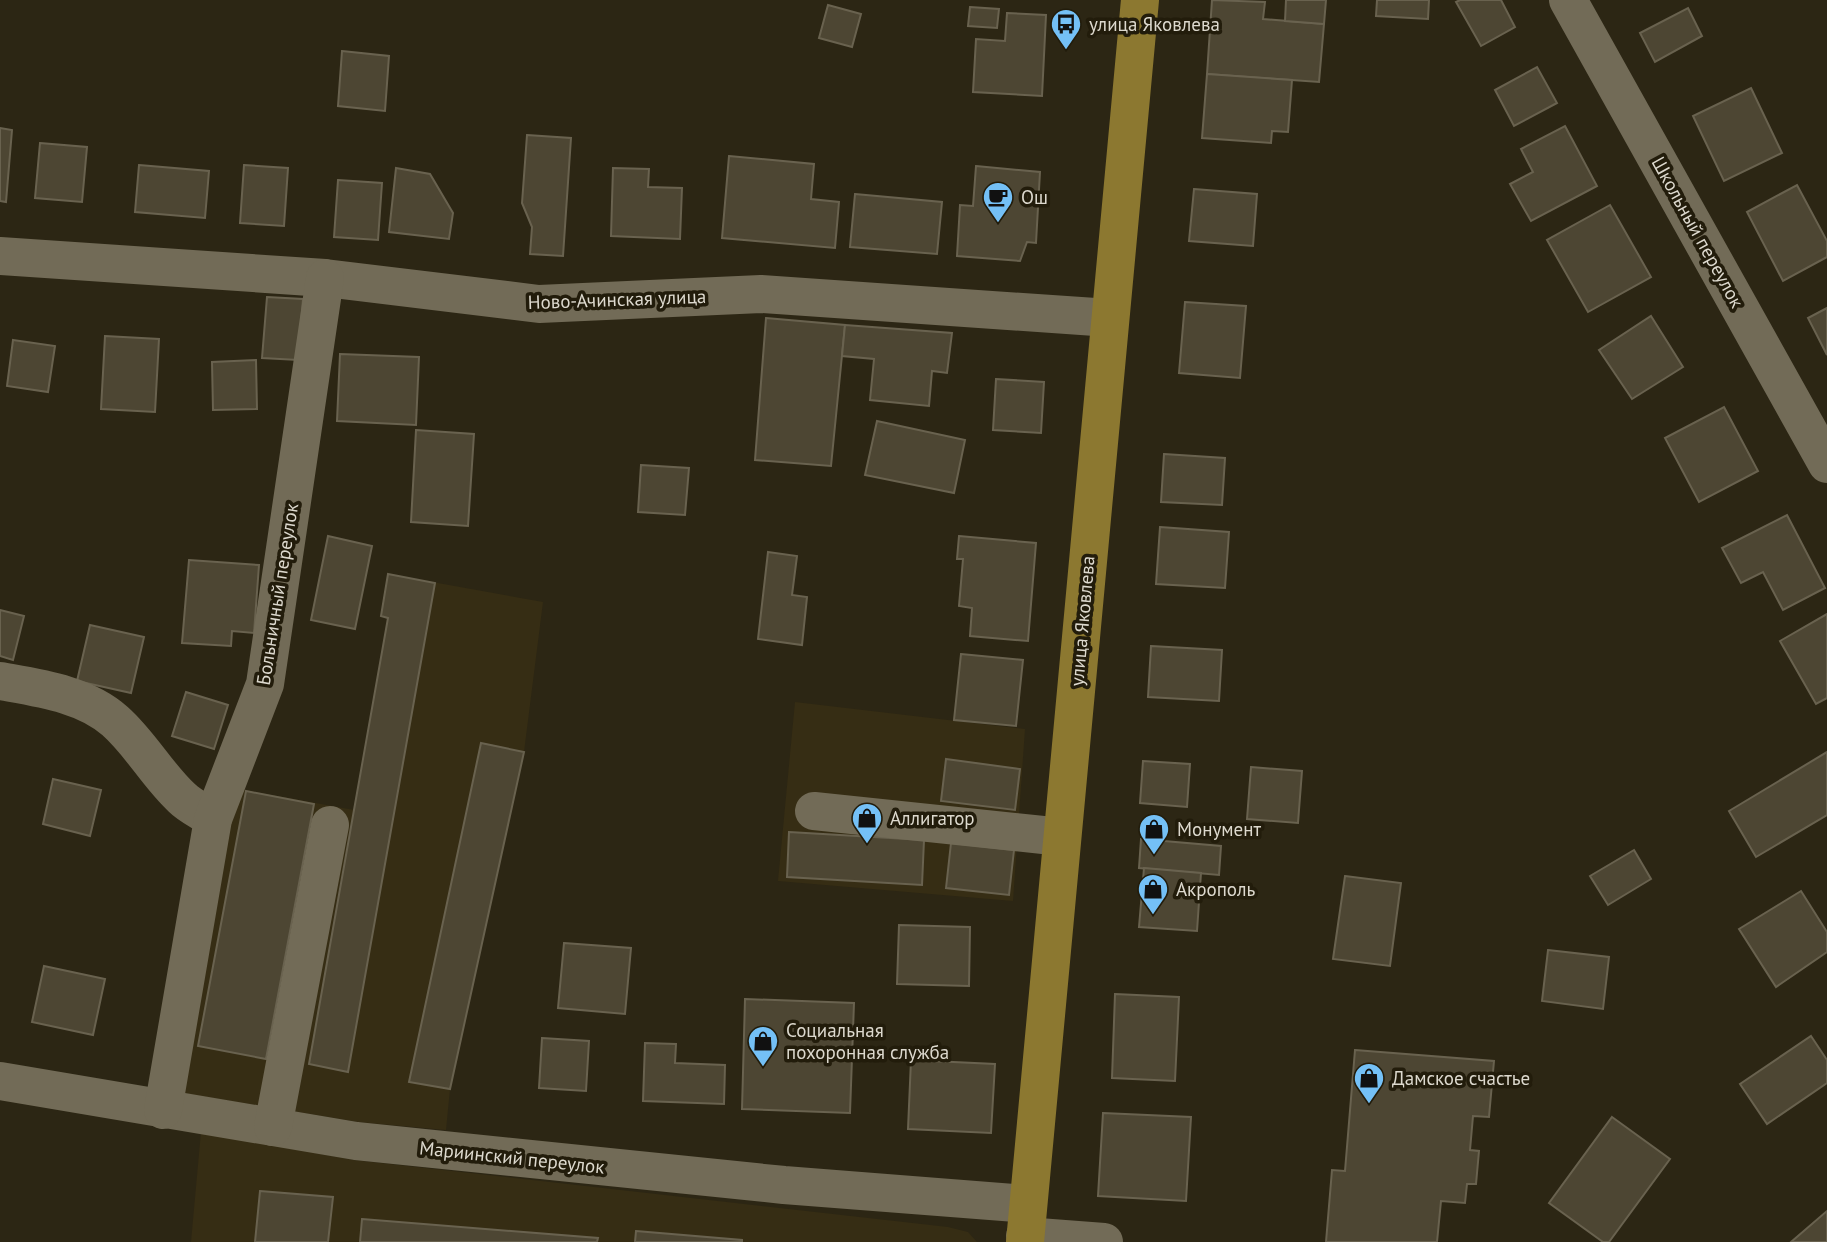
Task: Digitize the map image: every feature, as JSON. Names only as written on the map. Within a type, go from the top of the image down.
[{"type":"main road","name":"улица Яковлева","points":[[1026,1227],[1140,0]]},
{"type":"street","name":"Школьный переулок","points":[[1568,0],[1827,464]]},
{"type":"street","name":"Ново-Ачинская улица","points":[[0,256],[325,278],[539,304],[761,294],[1110,318]]},
{"type":"street","name":"Больничный переулок","points":[[163,1110],[213,818],[265,684],[325,278]]},
{"type":"street","points":[[0,681],[51,690],[86,704],[113,719],[134,740],[182,799],[213,818]]},
{"type":"street","points":[[814,810],[1062,837]]},
{"type":"street","points":[[272,1127],[330,825]]},
{"type":"street","name":"Мариинский переулок","points":[[0,1081],[356,1141],[745,1181],[1104,1242]]},
{"type":"shaded area","points":[[388,574],[543,602],[524,752],[450,1089],[446,1130],[358,1122],[176,1092],[234,788],[354,810],[388,619],[381,616]]},
{"type":"shaded area","points":[[795,702],[1025,729],[1013,901],[778,881]]},
{"type":"shaded area","points":[[201,1132],[354,1160],[948,1227],[968,1232],[977,1242],[191,1242]]},
{"type":"building","points":[[1212,0],[1265,2],[1263,19],[1324,24],[1319,82],[1207,74]]},
{"type":"building","points":[[1286,0],[1326,0],[1324,24],[1285,21]]},
{"type":"building","points":[[1377,0],[1429,0],[1428,19],[1376,16]]},
{"type":"building","points":[[1501,0],[1515,27],[1481,46],[1456,2]]},
{"type":"building","points":[[828,5],[861,14],[852,47],[819,38]]},
{"type":"building","points":[[970,7],[999,9],[997,28],[968,26]]},
{"type":"building","points":[[1688,8],[1702,36],[1655,62],[1640,33]]},
{"type":"building","points":[[1007,13],[1046,15],[1042,96],[973,92],[976,39],[1005,41]]},
{"type":"building","points":[[342,51],[389,56],[385,111],[338,106]]},
{"type":"building","points":[[1537,67],[1557,103],[1514,126],[1495,90]]},
{"type":"building","points":[[1207,74],[1292,80],[1288,132],[1272,131],[1271,143],[1202,138]]},
{"type":"building","points":[[1751,88],[1782,153],[1724,181],[1693,116]]},
{"type":"building","points":[[1565,126],[1597,186],[1531,221],[1510,184],[1533,172],[1521,149]]},
{"type":"building","points":[[0,128],[12,130],[6,202],[0,201]]},
{"type":"building","points":[[527,135],[571,138],[563,256],[530,254],[532,227],[522,203]]},
{"type":"building","points":[[40,143],[87,147],[82,202],[35,198]]},
{"type":"building","points":[[729,156],[814,164],[811,199],[839,202],[835,248],[722,238]]},
{"type":"building","points":[[139,165],[209,171],[205,218],[135,212]]},
{"type":"building","points":[[244,165],[288,168],[284,226],[240,223]]},
{"type":"building","name":"Ош","points":[[976,166],[1040,172],[1036,243],[1027,242],[1020,261],[957,256],[960,205],[973,206]]},
{"type":"building","points":[[396,168],[430,174],[453,213],[449,239],[389,232]]},
{"type":"building","points":[[613,168],[649,169],[648,187],[682,188],[680,239],[611,236]]},
{"type":"building","points":[[338,180],[382,183],[378,240],[334,237]]},
{"type":"building","points":[[1797,185],[1827,241],[1827,257],[1783,281],[1747,212]]},
{"type":"building","points":[[1194,189],[1257,194],[1253,246],[1189,241]]},
{"type":"building","points":[[855,194],[942,202],[937,254],[850,247]]},
{"type":"building","points":[[1610,205],[1651,277],[1588,312],[1547,240]]},
{"type":"building","points":[[267,297],[303,299],[298,360],[262,358]]},
{"type":"building","points":[[1185,302],[1246,306],[1240,378],[1179,373]]},
{"type":"building","points":[[1827,308],[1827,355],[1808,318]]},
{"type":"building","points":[[1651,316],[1683,367],[1632,399],[1599,350]]},
{"type":"building","points":[[766,318],[845,325],[831,466],[755,460]]},
{"type":"building","points":[[845,325],[952,333],[947,373],[932,371],[929,406],[870,400],[874,359],[842,356]]},
{"type":"building","points":[[105,336],[159,339],[155,412],[101,409]]},
{"type":"building","points":[[13,340],[55,346],[48,392],[7,386]]},
{"type":"building","points":[[340,354],[419,357],[416,425],[337,421]]},
{"type":"building","points":[[256,360],[257,409],[213,410],[212,362]]},
{"type":"building","points":[[996,379],[1044,382],[1041,433],[993,430]]},
{"type":"building","points":[[1724,407],[1758,471],[1699,502],[1665,438]]},
{"type":"building","points":[[877,421],[965,440],[954,493],[865,475]]},
{"type":"building","points":[[416,430],[474,434],[468,526],[411,522]]},
{"type":"building","points":[[1164,454],[1225,458],[1222,505],[1161,502]]},
{"type":"building","points":[[641,465],[689,468],[685,515],[638,512]]},
{"type":"building","points":[[1787,515],[1825,588],[1783,610],[1763,572],[1741,583],[1722,548]]},
{"type":"building","points":[[1160,527],[1229,532],[1225,588],[1156,584]]},
{"type":"building","points":[[328,536],[372,546],[355,629],[311,620]]},
{"type":"building","points":[[959,536],[1036,543],[1028,641],[970,636],[972,608],[959,606],[963,559],[957,559]]},
{"type":"building","points":[[768,552],[797,556],[792,595],[807,597],[802,645],[758,639]]},
{"type":"building","points":[[189,560],[259,565],[254,633],[232,631],[231,646],[182,643]]},
{"type":"building","points":[[388,574],[435,583],[348,1072],[309,1064],[388,618],[381,616]]},
{"type":"building","points":[[0,610],[24,616],[13,660],[0,656]]},
{"type":"building","points":[[1827,614],[1827,698],[1816,704],[1780,641]]},
{"type":"building","points":[[90,625],[144,637],[131,693],[77,681]]},
{"type":"building","points":[[1151,646],[1222,650],[1219,701],[1148,697]]},
{"type":"building","points":[[961,654],[1023,660],[1016,726],[954,720]]},
{"type":"building","points":[[186,692],[228,705],[214,749],[172,736]]},
{"type":"building","points":[[481,743],[524,752],[450,1089],[409,1082]]},
{"type":"building","points":[[1827,752],[1827,815],[1756,857],[1729,811]]},
{"type":"building","points":[[946,759],[1020,769],[1015,810],[941,801]]},
{"type":"building","points":[[1143,761],[1190,764],[1187,807],[1140,803]]},
{"type":"building","points":[[1251,767],[1302,771],[1298,823],[1247,819]]},
{"type":"building","points":[[53,779],[101,790],[90,836],[43,824]]},
{"type":"building","points":[[246,791],[314,804],[266,1059],[198,1046]]},
{"type":"building","points":[[789,832],[924,840],[922,885],[787,877]]},
{"type":"building","points":[[1141,839],[1221,846],[1219,875],[1139,868]]},
{"type":"building","points":[[951,843],[1014,850],[1009,895],[946,888]]},
{"type":"building","points":[[1634,850],[1651,879],[1608,905],[1590,876]]},
{"type":"building","points":[[1144,868],[1201,873],[1197,931],[1139,927]]},
{"type":"building","points":[[1345,876],[1401,883],[1390,966],[1333,959]]},
{"type":"building","points":[[1801,891],[1827,932],[1827,952],[1776,987],[1739,929]]},
{"type":"building","points":[[899,925],[970,927],[969,986],[897,984]]},
{"type":"building","points":[[564,943],[631,948],[625,1014],[558,1008]]},
{"type":"building","points":[[1548,950],[1609,957],[1603,1009],[1542,1001]]},
{"type":"building","points":[[44,966],[105,979],[93,1035],[32,1022]]},
{"type":"building","points":[[1115,994],[1179,997],[1175,1081],[1112,1078]]},
{"type":"building","points":[[745,999],[854,1003],[850,1113],[742,1109]]},
{"type":"building","points":[[1811,1036],[1827,1060],[1827,1083],[1767,1124],[1740,1084]]},
{"type":"building","points":[[542,1038],[589,1041],[586,1091],[539,1088]]},
{"type":"building","points":[[645,1043],[676,1044],[675,1063],[725,1065],[724,1104],[643,1101]]},
{"type":"building","points":[[1355,1050],[1494,1061],[1489,1117],[1473,1116],[1470,1150],[1479,1151],[1476,1184],[1467,1184],[1465,1203],[1441,1201],[1437,1242],[1326,1242],[1332,1170],[1345,1171]]},
{"type":"building","points":[[911,1060],[995,1064],[991,1133],[908,1129]]},
{"type":"building","points":[[1103,1113],[1191,1117],[1186,1201],[1098,1196]]},
{"type":"building","points":[[1612,1117],[1670,1159],[1609,1242],[1603,1242],[1549,1203]]},
{"type":"building","points":[[260,1191],[333,1197],[328,1242],[255,1242]]},
{"type":"building","points":[[1827,1211],[1827,1242],[1791,1242]]},
{"type":"building","points":[[362,1219],[598,1238],[597,1242],[360,1242]]},
{"type":"building","points":[[636,1231],[742,1240],[742,1242],[635,1242]]},
{"type":"place","name":"улица Яковлева","points":[[1066,51]]},
{"type":"place","name":"Ош","points":[[998,224]]},
{"type":"place","name":"Аллигатор","points":[[867,845]]},
{"type":"place","name":"Монумент","points":[[1154,856]]},
{"type":"place","name":"Акрополь","points":[[1153,916]]},
{"type":"place","name":"Социальная похоронная служба","points":[[763,1068]]},
{"type":"place","name":"Дамское счастье","points":[[1369,1105]]}]
